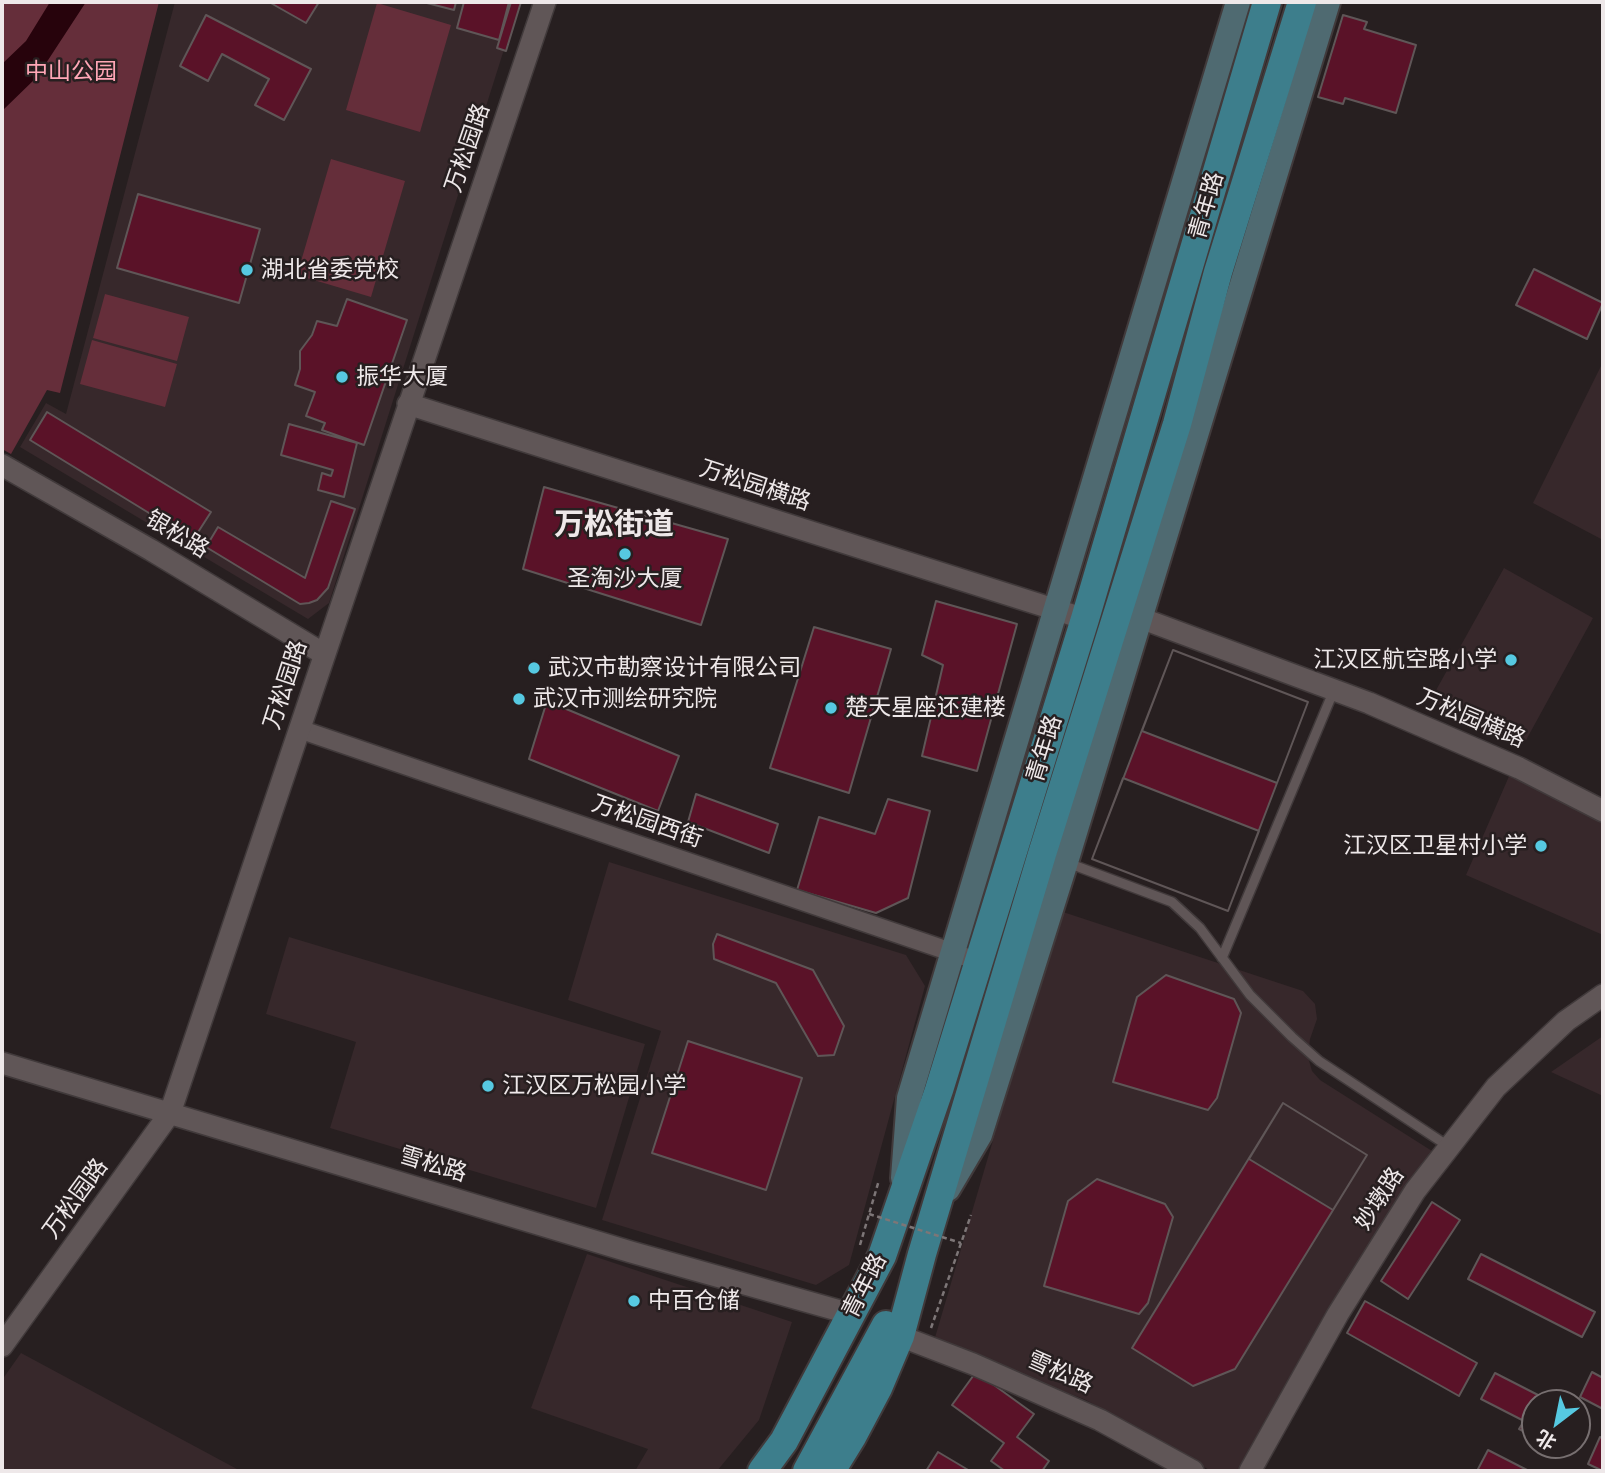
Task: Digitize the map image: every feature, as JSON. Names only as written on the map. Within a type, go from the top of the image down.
[{"type":"main road","points":[[967,958],[1029,704],[1238,2]]},
{"type":"main road","name":"青年路","points":[[806,1467],[852,1437],[878,1388],[900,1336],[922,1254],[1034,882],[1129,614],[1223,258],[1302,2]]},
{"type":"main road","points":[[1201,126],[1266,5]]},
{"type":"main road","name":"青年路","points":[[762,1471],[784,1441],[850,1314],[871,1250],[901,1199],[940,1090],[967,958],[1007,874],[1266,5]]},
{"type":"main road","points":[[934,1214],[980,1135],[1106,730],[1129,614],[1295,110],[1324,9]]},
{"type":"main road","points":[[1223,258],[1295,110]]},
{"type":"main road","points":[[1007,874],[1029,704]]},
{"type":"main road","points":[[1034,882],[1106,730]]},
{"type":"main road","points":[[806,1467],[849,1351],[871,1250]]},
{"type":"main road","points":[[806,1467],[868,1361],[922,1254]]},
{"type":"street","name":"万松园路","points":[[2,1346],[170,1113],[545,2]]},
{"type":"street","name":"万松园横路","points":[[408,404],[1085,618]]},
{"type":"street","name":"银松路","points":[[2,465],[151,550],[324,654]]},
{"type":"street","name":"万松园横路","points":[[1129,614],[1334,690],[1519,768],[1603,811]]},
{"type":"street","name":"万松园西街","points":[[299,729],[967,958]]},
{"type":"street","name":"妙墩路","points":[[1250,1471],[1338,1314],[1415,1191],[1496,1087],[1566,1021],[1603,995]]},
{"type":"street","name":"雪松路","points":[[2,1063],[631,1252],[850,1314]]},
{"type":"street","name":"雪松路","points":[[900,1336],[973,1364],[1100,1420],[1193,1471]]},
{"type":"lane","points":[[1222,958],[1334,690]]},
{"type":"lane","points":[[1066,862],[1172,902],[1200,928],[1250,995],[1319,1061],[1449,1147]]},
{"type":"path","points":[[871,1250],[869,1214],[879,1180]]},
{"type":"path","points":[[869,1214],[961,1243]]},
{"type":"path","points":[[929,1332],[971,1215]]},
{"type":"shaded area","points":[[50,2],[86,2],[37,77],[2,111],[2,64],[26,41]]},
{"type":"shaded area","name":"湖北省委党校","points":[[175,2],[519,2],[329,603],[308,619],[20,447],[46,403],[66,414]]},
{"type":"shaded area","points":[[1603,362],[1603,540],[1533,503]]},
{"type":"shaded area","name":"江汉区航空路小学","points":[[1504,568],[1593,618],[1525,742],[1430,701]]},
{"type":"shaded area","name":"江汉区卫星村小学","points":[[1510,774],[1603,818],[1603,935],[1466,875]]},
{"type":"shaded area","points":[[609,862],[906,955],[925,986],[849,1265],[816,1285],[602,1220],[661,1031],[568,1000]]},
{"type":"shaded area","points":[[1063,912],[1303,991],[1315,1004],[1317,1019],[1310,1039],[1308,1057],[1312,1071],[1320,1080],[1432,1151],[1329,1312],[1239,1471],[1211,1471],[1086,1400],[934,1341],[1046,960]]},
{"type":"shaded area","name":"江汉区万松园小学","points":[[289,937],[645,1044],[596,1208],[330,1128],[356,1042],[266,1014]]},
{"type":"shaded area","points":[[1603,1036],[1603,1096],[1551,1072]]},
{"type":"shaded area","points":[[587,1254],[792,1322],[759,1420],[717,1471],[635,1471],[648,1449],[531,1408]]},
{"type":"shaded area","points":[[21,1353],[237,1471],[2,1471],[2,1380]]},
{"type":"green space","name":"中山公园","points":[[2,2],[159,2],[60,393],[47,390],[11,454],[2,449]]},
{"type":"green space","points":[[377,3],[451,25],[420,132],[346,110]]},
{"type":"green space","points":[[331,159],[405,181],[371,297],[297,275]]},
{"type":"green space","points":[[105,294],[189,317],[177,361],[93,338]]},
{"type":"green space","points":[[92,340],[177,364],[165,407],[80,384]]},
{"type":"building","points":[[269,2],[319,2],[306,23]]},
{"type":"building","points":[[423,2],[456,2],[454,10]]},
{"type":"building","points":[[464,2],[509,2],[499,40],[457,28]]},
{"type":"building","points":[[511,2],[521,2],[506,51],[497,48]]},
{"type":"building","points":[[206,15],[311,69],[284,120],[255,105],[269,79],[222,54],[208,81],[180,66]]},
{"type":"building","points":[[1343,15],[1367,22],[1364,29],[1416,45],[1396,113],[1345,98],[1343,104],[1318,97]]},
{"type":"building","points":[[138,194],[260,229],[239,303],[117,268]]},
{"type":"building","points":[[1534,269],[1603,303],[1587,339],[1516,305]]},
{"type":"building","name":"振华大厦","points":[[347,299],[407,320],[364,445],[322,430],[325,423],[306,416],[315,392],[295,385],[300,369],[300,351],[312,335],[317,321],[337,326]]},
{"type":"building","points":[[47,412],[211,512],[193,540],[30,440]]},
{"type":"building","points":[[289,424],[357,443],[344,497],[318,490],[322,473],[331,476],[333,470],[281,455]]},
{"type":"building","name":"圣淘沙大厦","points":[[544,487],[728,539],[701,625],[523,569]]},
{"type":"building","points":[[331,501],[355,509],[328,588],[317,600],[309,603],[300,604],[206,547],[218,527],[305,578]]},
{"type":"building","points":[[936,601],[1017,624],[977,771],[922,756],[943,665],[922,655]]},
{"type":"building","name":"楚天星座还建楼","points":[[814,627],[891,649],[849,793],[770,768]]},
{"type":"building","points":[[1173,650],[1308,702],[1228,911],[1092,859]]},
{"type":"building","points":[[1173,650],[1308,702],[1277,783],[1142,731]]},
{"type":"building","points":[[547,701],[679,756],[658,811],[529,759]]},
{"type":"building","points":[[1123,778],[1259,831],[1228,911],[1092,859]]},
{"type":"building","points":[[696,794],[778,824],[769,853],[688,822]]},
{"type":"building","points":[[888,799],[930,811],[908,898],[876,913],[797,890],[819,817],[875,834]]},
{"type":"building","points":[[717,934],[813,970],[844,1026],[834,1055],[818,1056],[776,983],[714,959],[713,944]]},
{"type":"building","points":[[1166,975],[1234,999],[1241,1013],[1217,1098],[1208,1110],[1113,1082],[1137,997]]},
{"type":"building","points":[[688,1041],[802,1078],[766,1190],[652,1153]]},
{"type":"building","points":[[1283,1103],[1367,1155],[1235,1369],[1193,1386],[1132,1348]]},
{"type":"building","points":[[1283,1103],[1367,1155],[1333,1210],[1249,1159]]},
{"type":"building","points":[[1097,1179],[1165,1204],[1173,1217],[1148,1303],[1139,1314],[1044,1286],[1068,1201]]},
{"type":"building","points":[[1432,1202],[1460,1220],[1408,1299],[1381,1281]]},
{"type":"building","points":[[1481,1254],[1595,1312],[1582,1337],[1468,1279]]},
{"type":"building","points":[[1365,1301],[1477,1363],[1459,1396],[1347,1333]]},
{"type":"building","points":[[976,1372],[1034,1414],[1017,1437],[1049,1461],[1042,1471],[1005,1471],[991,1461],[1004,1443],[952,1405]]},
{"type":"building","points":[[1592,1372],[1603,1378],[1603,1409],[1591,1403],[1591,1389],[1584,1389]]},
{"type":"building","points":[[1495,1373],[1526,1389],[1521,1389],[1521,1419],[1481,1399]]},
{"type":"building","points":[[1600,1437],[1603,1438],[1603,1471],[1588,1464]]},
{"type":"building","points":[[1488,1450],[1529,1471],[1477,1471]]},
{"type":"building","points":[[938,1452],[970,1471],[926,1471]]},
{"type":"place","name":"湖北省委党校","points":[[247,270]]},
{"type":"place","name":"振华大厦","points":[[342,377]]},
{"type":"place","name":"圣淘沙大厦","points":[[625,554]]},
{"type":"place","name":"江汉区航空路小学","points":[[1511,660]]},
{"type":"place","name":"武汉市勘察设计有限公司","points":[[534,668]]},
{"type":"place","name":"武汉市测绘研究院","points":[[519,699]]},
{"type":"place","name":"楚天星座还建楼","points":[[831,708]]},
{"type":"place","name":"江汉区卫星村小学","points":[[1541,846]]},
{"type":"place","name":"江汉区万松园小学","points":[[488,1086]]},
{"type":"place","name":"中百仓储","points":[[634,1301]]},
{"type":"district","name":"万松街道","points":[[614,525]]}]
